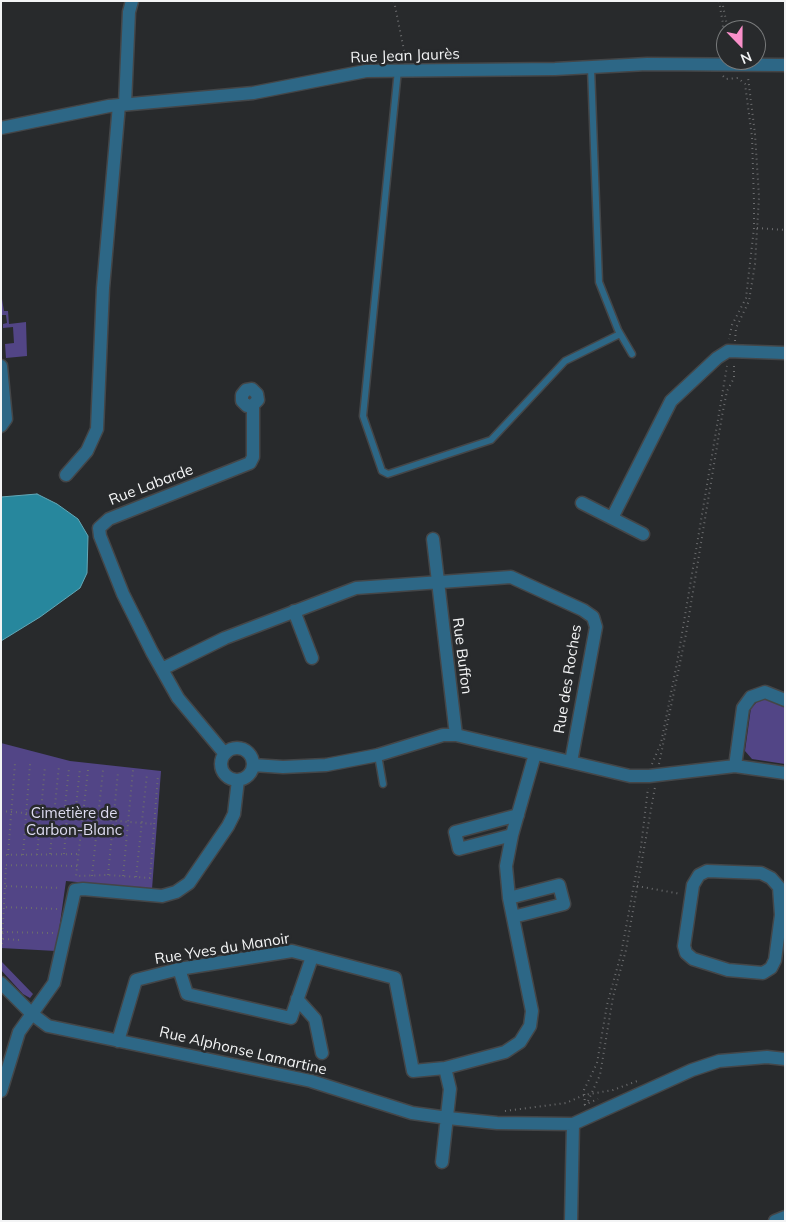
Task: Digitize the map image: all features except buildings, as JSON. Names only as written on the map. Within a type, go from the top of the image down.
[{"type":"street","points":[[66,475],[87,452],[97,429],[103,288],[122,105],[129,12],[132,1]]},
{"type":"street","name":"Rue Jean Jaurès","points":[[1,128],[69,113],[122,105],[249,93],[366,71],[591,68],[647,64],[716,65]]},
{"type":"street","name":"Rue Jean Jaurès","points":[[766,65],[785,65]]},
{"type":"street","points":[[612,518],[671,400],[717,358],[732,351],[785,353]]},
{"type":"street","points":[[1,366],[6,419],[1,426]]},
{"type":"street","name":"Rue Labarde","points":[[162,669],[124,594],[100,536],[99,528],[109,519],[250,463],[248,457],[250,405]]},
{"type":"street","points":[[582,503],[643,534]]},
{"type":"street","points":[[433,539],[436,581]]},
{"type":"street","name":"Rue des Roches","points":[[162,669],[226,638],[356,588],[511,577],[583,610],[593,617],[596,627],[571,762]]},
{"type":"street","name":"Rue Buffon","points":[[436,581],[456,735]]},
{"type":"street","points":[[294,611],[312,658]]},
{"type":"street","points":[[162,669],[178,698],[225,754]]},
{"type":"street","points":[[735,766],[743,708],[751,697],[765,692],[785,700]]},
{"type":"street","points":[[253,765],[283,767],[326,765],[378,754],[443,735],[456,735],[630,776],[735,766],[785,773]]},
{"type":"street","points":[[233,749],[243,750],[250,756],[253,765],[250,774],[238,780],[228,778],[222,769],[225,754],[233,749]]},
{"type":"street","points":[[442,1162],[450,1089],[446,1068],[505,1052],[520,1042],[530,1026],[532,1011],[509,898],[506,866],[512,835],[536,754]]},
{"type":"street","points":[[1,1091],[19,1032],[54,983],[75,890],[83,888],[162,896],[176,892],[189,883],[228,826],[234,814],[238,780]]},
{"type":"street","points":[[512,835],[459,849],[455,832],[518,815]]},
{"type":"street","points":[[707,871],[761,873],[771,878],[779,887],[783,915],[775,960],[771,968],[763,973],[728,970],[693,959],[686,953],[684,946],[693,885],[699,875],[707,871]]},
{"type":"street","points":[[509,898],[559,885],[564,904],[513,918]]},
{"type":"street","name":"Rue Yves du Manoir","points":[[118,1041],[136,980],[179,969],[292,951],[395,978],[413,1071],[446,1068]]},
{"type":"street","points":[[179,969],[187,994],[290,1018],[312,957]]},
{"type":"street","name":"Rue Alphonse Lamartine","points":[[1,983],[32,1014],[48,1026],[311,1081],[412,1113],[497,1123],[573,1124]]},
{"type":"street","points":[[297,999],[315,1019],[322,1053]]},
{"type":"street","points":[[571,1221],[573,1124],[692,1070],[718,1062],[767,1057],[785,1059]]},
{"type":"street","points":[[775,1221],[785,1217]]},
{"type":"lane","points":[[591,68],[600,282],[620,334],[632,354]]},
{"type":"lane","points":[[402,70],[363,416],[382,472],[388,474],[491,440],[565,361],[620,334]]},
{"type":"lane","points":[[378,754],[383,784]]},
{"type":"path","points":[[394,1],[401,29],[402,70]]},
{"type":"path","points":[[721,1],[726,20]]},
{"type":"path","points":[[721,1],[723,20]]},
{"type":"path","points":[[722,70],[726,79],[738,78],[745,84],[752,137],[756,228],[746,298],[743,308],[732,325],[732,351],[734,378],[728,391],[722,416],[687,624],[654,775],[646,813],[621,954],[607,1005],[598,1064],[584,1090],[585,1106],[600,1075],[613,997],[626,950],[638,886],[654,775],[653,761],[661,743],[677,663],[724,391],[732,351],[736,328],[749,301],[756,228],[758,170],[748,72]]},
{"type":"path","points":[[756,228],[785,230]]},
{"type":"path","points":[[8,855],[15,763]]},
{"type":"path","points":[[22,855],[30,764]]},
{"type":"path","points":[[37,855],[45,766]]},
{"type":"path","points":[[50,854],[59,766]]},
{"type":"path","points":[[64,854],[68,768]]},
{"type":"path","points":[[75,817],[80,768]]},
{"type":"path","points":[[88,770],[76,876],[108,875],[150,878],[158,775]]},
{"type":"path","points":[[92,876],[102,770]]},
{"type":"path","points":[[123,876],[133,770]]},
{"type":"path","points":[[108,875],[118,772]]},
{"type":"path","points":[[136,877],[147,774]]},
{"type":"path","points":[[1,811],[153,824]]},
{"type":"path","points":[[1,855],[80,854]]},
{"type":"path","points":[[1,865],[78,866]]},
{"type":"path","points":[[2,944],[2,907],[6,866]]},
{"type":"path","points":[[634,885],[691,896]]},
{"type":"path","points":[[1,886],[62,888]]},
{"type":"path","points":[[2,907],[59,909]]},
{"type":"path","points":[[2,932],[55,933]]},
{"type":"path","points":[[2,939],[20,940]]},
{"type":"path","points":[[496,1112],[566,1103],[584,1095],[613,1090],[631,1082],[642,1080]]},
{"type":"green space","points":[[2,299],[4,311],[8,311],[9,324],[26,322],[27,356],[6,358],[5,344],[14,343],[13,327],[3,328],[3,324],[7,323],[6,315],[2,315]]},
{"type":"green space","points":[[766,699],[785,705],[785,764],[752,759],[745,751],[751,708],[758,701]]},
{"type":"green space","name":"Cimetière de Carbon-Blanc","points":[[1,743],[70,761],[161,771],[152,889],[66,881],[56,951],[1,948]]},
{"type":"green space","points":[[1,961],[33,994],[30,998],[23,994],[1,970]]},
{"type":"water","points":[[37,494],[57,504],[78,519],[88,536],[87,573],[80,588],[40,617],[1,641],[1,497]]}]
